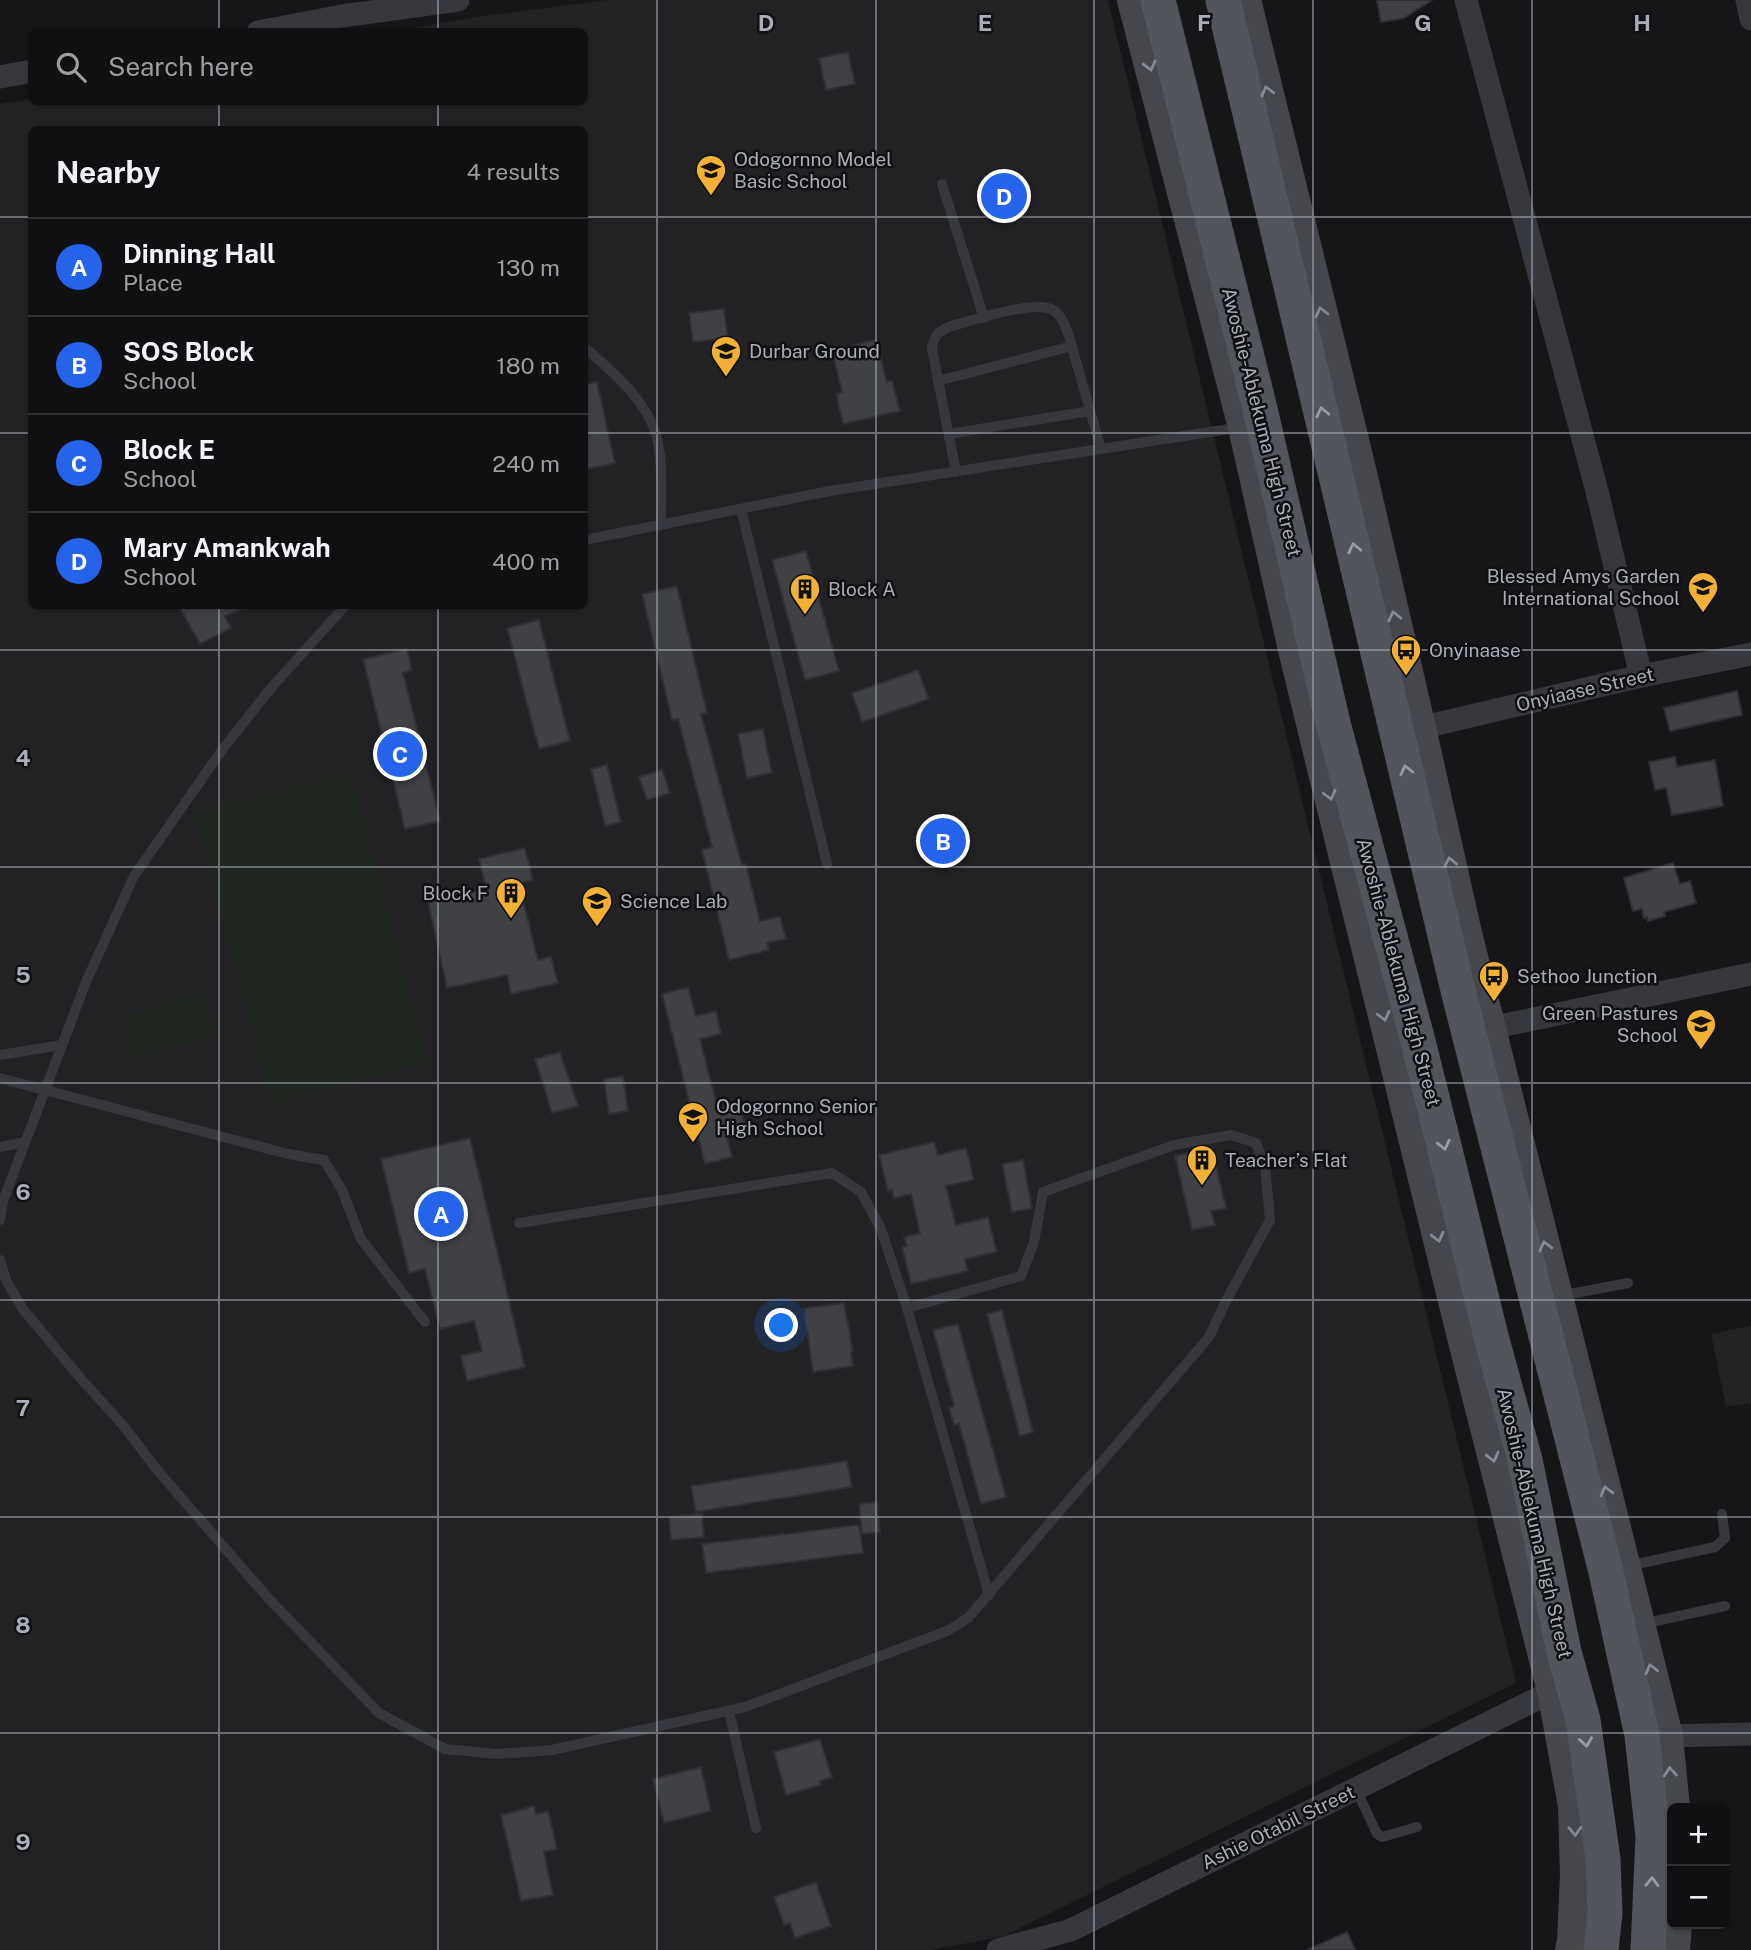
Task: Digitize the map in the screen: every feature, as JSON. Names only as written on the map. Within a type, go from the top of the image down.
[{"type":"main road","name":"Awoshie-Ablekuma High Street","points":[[1158,0],[1260,409],[1306,652],[1333,723],[1419,1045],[1479,1342],[1525,1460],[1564,1652],[1583,1720],[1603,1859],[1605,1913],[1601,1950]]},
{"type":"main road","points":[[1223,0],[1349,476],[1458,990],[1606,1572],[1642,1735],[1653,1837],[1648,1950]]},
{"type":"main road","points":[[1458,990],[1465,929]]},
{"type":"main road","points":[[1525,1460],[1539,1469],[1552,1470],[1574,1454]]},
{"type":"street","points":[[279,28],[342,16],[458,0]]},
{"type":"street","name":"Awoshie-Ablekuma High Street","points":[[1133,0],[1244,427],[1306,652]]},
{"type":"street","points":[[1245,0],[1349,476],[1420,729],[1489,1028],[1667,1736],[1674,1803]]},
{"type":"street","points":[[1466,0],[1598,495],[1641,676]]},
{"type":"street","points":[[1747,0],[1751,19]]},
{"type":"street","points":[[0,77],[28,73]]},
{"type":"street","name":"Onyiaase Street","points":[[1420,729],[1641,676],[1751,654]]},
{"type":"street","points":[[1489,1028],[1751,974]]},
{"type":"street","name":"Awoshie-Ablekuma High Street","points":[[1479,1342],[1553,1691],[1574,1806],[1576,1875],[1571,1950]]},
{"type":"street","name":"Ashie Otabil Street","points":[[998,1950],[1071,1930],[1553,1691]]},
{"type":"street","points":[[1667,1736],[1751,1734]]},
{"type":"street","points":[[1674,1950],[1676,1929]]},
{"type":"lane","points":[[942,184],[984,318]]},
{"type":"lane","points":[[956,472],[932,349],[933,338],[939,331],[951,326],[1031,306],[1053,310],[1060,317],[1072,346],[1101,449]]},
{"type":"lane","points":[[938,381],[1072,346]]},
{"type":"lane","points":[[588,350],[629,391],[653,429],[658,441],[660,459],[661,525]]},
{"type":"lane","points":[[949,434],[1090,411]]},
{"type":"lane","points":[[588,539],[831,491],[1244,427]]},
{"type":"lane","points":[[741,509],[827,864]]},
{"type":"lane","points":[[0,1220],[3,1201],[86,982],[134,876],[222,750],[271,688],[342,609]]},
{"type":"lane","points":[[0,1055],[62,1045]]},
{"type":"lane","points":[[0,1078],[288,1154],[324,1160],[342,1190],[361,1239],[425,1322]]},
{"type":"lane","points":[[0,1260],[6,1280],[30,1319],[269,1599],[379,1713],[445,1749],[496,1754],[552,1750],[745,1707],[947,1632],[968,1618],[1209,1338],[1270,1220],[1265,1165],[1256,1143],[1231,1135],[1174,1145],[1043,1192],[1034,1242],[1021,1276],[907,1308]]},
{"type":"lane","points":[[0,1147],[25,1142]]},
{"type":"lane","points":[[519,1223],[832,1173],[862,1192],[881,1229],[907,1308],[989,1595]]},
{"type":"lane","points":[[1557,1296],[1628,1283]]},
{"type":"lane","points":[[1626,1567],[1715,1547],[1725,1538],[1722,1514]]},
{"type":"lane","points":[[1640,1624],[1725,1606]]},
{"type":"lane","points":[[729,1711],[756,1828]]},
{"type":"lane","points":[[1356,1789],[1377,1834],[1382,1837],[1417,1827]]},
{"type":"shaded area","name":"Odogornno Senior High School","points":[[607,0],[1108,0],[1516,1683],[1004,1936],[931,1950],[0,1950],[0,104],[28,99],[28,105],[588,105],[588,28],[414,28],[482,16]]},
{"type":"shaded area","points":[[351,772],[428,1063],[271,1104],[194,812]]},
{"type":"shaded area","points":[[201,991],[214,1035],[134,1058],[122,1016]]},
{"type":"shaded area","points":[[1751,1326],[1751,1403],[1726,1407],[1711,1334]]},
{"type":"building","points":[[1377,0],[1432,0],[1404,18],[1381,22]]},
{"type":"building","points":[[848,52],[855,84],[826,90],[819,58]]},
{"type":"building","points":[[724,309],[728,338],[693,342],[689,313]]},
{"type":"building","points":[[876,340],[887,382],[892,381],[900,411],[843,424],[836,394],[842,392],[832,350]]},
{"type":"building","points":[[597,382],[615,463],[588,469],[588,383]]},
{"type":"building","name":"Block A","points":[[806,551],[839,671],[805,680],[772,560]]},
{"type":"building","points":[[677,586],[707,713],[701,714],[742,865],[746,864],[760,921],[780,917],[786,939],[767,943],[769,950],[729,960],[702,850],[712,847],[678,719],[672,720],[642,594]]},
{"type":"building","points":[[181,609],[241,609],[225,616],[231,628],[200,644]]},
{"type":"building","points":[[539,620],[570,741],[539,749],[507,628]]},
{"type":"building","points":[[407,649],[412,670],[403,673],[440,821],[405,829],[363,659]]},
{"type":"building","points":[[918,670],[929,699],[862,722],[852,693]]},
{"type":"building","points":[[1737,691],[1742,715],[1670,731],[1664,708]]},
{"type":"building","points":[[763,729],[772,773],[747,778],[738,734]]},
{"type":"building","points":[[1675,757],[1677,767],[1715,760],[1723,806],[1672,815],[1666,788],[1655,790],[1649,762]]},
{"type":"building","points":[[607,765],[621,822],[605,826],[591,769]]},
{"type":"building","points":[[662,769],[670,793],[647,800],[639,777]]},
{"type":"building","points":[[525,848],[533,880],[519,883],[538,960],[551,957],[558,983],[511,994],[507,975],[447,988],[428,902],[486,889],[479,859]]},
{"type":"building","points":[[1673,863],[1680,884],[1690,881],[1696,903],[1664,912],[1665,916],[1648,921],[1647,917],[1644,918],[1642,909],[1633,911],[1624,878]]},
{"type":"building","points":[[688,987],[696,1016],[716,1011],[721,1034],[700,1039],[718,1109],[739,1104],[745,1125],[725,1130],[732,1157],[705,1164],[662,994]]},
{"type":"building","points":[[560,1052],[578,1106],[552,1113],[535,1059]]},
{"type":"building","points":[[623,1076],[628,1111],[609,1114],[604,1079]]},
{"type":"building","points":[[470,1138],[525,1367],[467,1381],[461,1356],[482,1351],[474,1321],[440,1329],[425,1269],[409,1273],[381,1159]]},
{"type":"building","points":[[934,1142],[938,1155],[966,1148],[974,1180],[946,1186],[956,1225],[988,1217],[997,1252],[965,1259],[968,1271],[911,1284],[902,1247],[907,1246],[904,1237],[920,1233],[911,1194],[894,1198],[892,1190],[888,1191],[879,1155]]},
{"type":"building","name":"Teacher’s Flat","points":[[1197,1151],[1201,1166],[1215,1162],[1226,1208],[1211,1211],[1215,1225],[1192,1230],[1175,1156]]},
{"type":"building","points":[[1023,1160],[1032,1208],[1012,1212],[1002,1164]]},
{"type":"building","points":[[844,1303],[853,1351],[853,1366],[813,1372],[804,1308]]},
{"type":"building","points":[[1002,1310],[1033,1432],[1020,1436],[987,1314]]},
{"type":"building","points":[[958,1324],[1006,1497],[981,1504],[959,1424],[954,1425],[949,1408],[954,1406],[933,1330]]},
{"type":"building","points":[[847,1461],[852,1487],[696,1512],[691,1486]]},
{"type":"building","points":[[877,1502],[880,1532],[862,1534],[859,1504]]},
{"type":"building","points":[[702,1514],[704,1537],[671,1540],[669,1517]]},
{"type":"building","points":[[859,1525],[863,1553],[706,1573],[702,1544]]},
{"type":"building","points":[[820,1739],[832,1778],[820,1781],[821,1785],[786,1795],[774,1752]]},
{"type":"building","points":[[701,1767],[711,1811],[664,1823],[653,1779]]},
{"type":"building","points":[[534,1806],[536,1814],[548,1811],[557,1849],[544,1852],[553,1895],[521,1901],[501,1815]]},
{"type":"building","points":[[816,1882],[831,1926],[795,1938],[790,1923],[784,1925],[774,1897]]},
{"type":"building","points":[[1347,1932],[1355,1950],[1307,1950]]},
{"type":"place","name":"Mary Amankwah","points":[[1004,196]]},
{"type":"place","name":"Odogornno Model Basic School","points":[[711,197]]},
{"type":"place","name":"Durbar Ground","points":[[726,378]]},
{"type":"place","name":"Blessed Amys Garden International School","points":[[1703,614]]},
{"type":"place","name":"Block A","points":[[805,616]]},
{"type":"place","name":"Onyinaase","points":[[1406,677]]},
{"type":"place","name":"Block E","points":[[400,754]]},
{"type":"place","name":"SOS Block","points":[[943,841]]},
{"type":"place","name":"Block F","points":[[511,920]]},
{"type":"place","name":"Science Lab","points":[[597,928]]},
{"type":"place","name":"Sethoo Junction","points":[[1494,1003]]},
{"type":"place","name":"Green Pastures School","points":[[1701,1051]]},
{"type":"place","name":"Odogornno Senior High School","points":[[693,1144]]},
{"type":"place","name":"Teacher’s Flat","points":[[1202,1187]]},
{"type":"place","name":"Dinning Hall","points":[[441,1214]]}]
